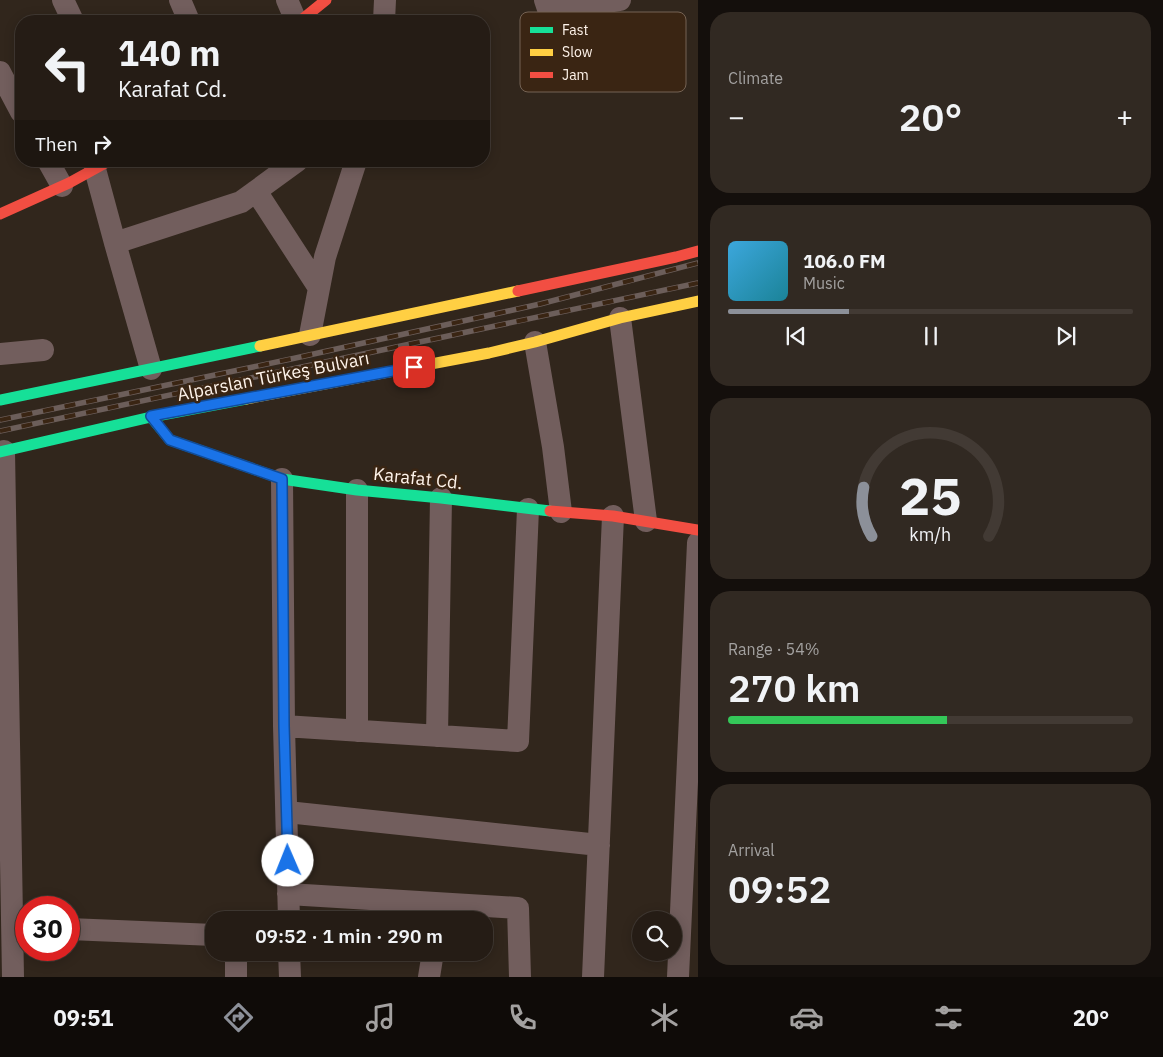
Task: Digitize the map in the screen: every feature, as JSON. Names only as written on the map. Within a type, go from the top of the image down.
[{"type":"main road","points":[[306,15],[326,0]]},
{"type":"main road","points":[[0,214],[62,186],[98,167]]},
{"type":"main road","name":"Alparslan Türkeş Bulvarı","points":[[0,400],[310,336],[667,259],[698,250]]},
{"type":"main road","name":"Alparslan Türkeş Bulvarı","points":[[2,451],[151,416],[489,353],[620,318],[698,301]]},
{"type":"main road","name":"Karafat Cd.","points":[[151,416],[170,440],[282,479],[357,490],[528,509],[613,516],[698,530]]},
{"type":"street","points":[[63,0],[70,15]]},
{"type":"street","points":[[180,0],[186,15]]},
{"type":"street","points":[[287,0],[295,15]]},
{"type":"street","points":[[384,0],[384,15]]},
{"type":"street","points":[[546,0],[549,12],[620,0]]},
{"type":"street","points":[[0,72],[15,101]]},
{"type":"street","points":[[51,167],[62,186]]},
{"type":"street","points":[[102,167],[115,243],[151,369]]},
{"type":"street","points":[[115,243],[241,202],[289,167]]},
{"type":"street","points":[[310,336],[325,257],[354,167]]},
{"type":"street","points":[[256,191],[319,288]]},
{"type":"street","points":[[620,318],[646,521]]},
{"type":"street","points":[[535,342],[553,447],[561,512]]},
{"type":"street","points":[[0,354],[43,350]]},
{"type":"street","points":[[2,451],[13,977]]},
{"type":"street","points":[[282,479],[284,726],[289,911]]},
{"type":"street","points":[[357,490],[357,731]]},
{"type":"street","points":[[437,736],[441,498]]},
{"type":"street","points":[[284,726],[518,741],[528,509]]},
{"type":"street","points":[[593,977],[613,516]]},
{"type":"street","points":[[678,977],[698,543]]},
{"type":"street","points":[[287,812],[599,845]]},
{"type":"street","points":[[288,894],[438,911],[518,908],[520,977]]},
{"type":"street","points":[[80,929],[205,935]]},
{"type":"street","points":[[236,961],[236,977]]},
{"type":"street","points":[[289,961],[290,977]]},
{"type":"street","points":[[430,977],[432,961]]},
{"type":"railway","points":[[0,420],[540,304],[698,263]]},
{"type":"railway","points":[[0,431],[698,283]]},
{"type":"traffic: fast","points":[[0,400],[260,346]]},
{"type":"traffic: fast","points":[[0,452],[151,417],[246,399]]},
{"type":"traffic: fast","points":[[151,417],[170,440],[282,479],[357,490],[550,511]]},
{"type":"traffic: slow","points":[[260,346],[518,291]]},
{"type":"traffic: slow","points":[[246,399],[489,353],[620,318],[698,301]]},
{"type":"traffic: jam","points":[[307,15],[326,0]]},
{"type":"traffic: jam","points":[[0,214],[69,183],[98,167]]},
{"type":"traffic: jam","points":[[518,291],[698,251]]},
{"type":"traffic: jam","points":[[550,511],[613,516],[698,530]]},
{"type":"route","points":[[288,861],[284,726],[282,479],[170,440],[151,416],[414,367]]}]
